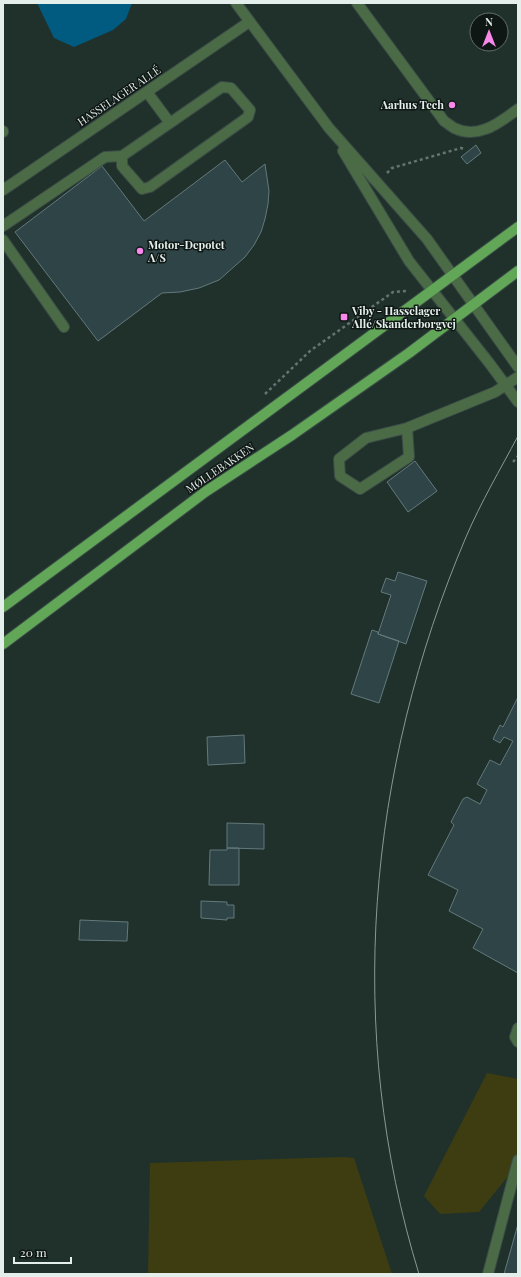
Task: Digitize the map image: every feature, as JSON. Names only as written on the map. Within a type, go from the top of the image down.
[{"type":"main road","name":"MØLLEBAKKEN","points":[[3,607],[518,227]]},
{"type":"main road","name":"MØLLEBAKKEN","points":[[3,644],[205,492],[316,418],[409,353],[518,272]]},
{"type":"street","points":[[236,3],[329,128],[427,239],[518,368]]},
{"type":"street","points":[[357,3],[444,121],[455,128],[469,132],[483,131],[496,125],[518,109]]},
{"type":"street","name":"HASSELAGER ALLÉ","points":[[3,190],[249,22]]},
{"type":"street","points":[[3,226],[104,157],[122,156],[222,87],[231,88],[250,110],[248,117],[150,187],[142,189],[122,166],[122,156]]},
{"type":"street","points":[[147,92],[170,122]]},
{"type":"street","points":[[329,128],[409,261],[518,402]]},
{"type":"street","points":[[3,240],[64,327]]},
{"type":"street","points":[[407,428],[409,457],[360,488],[340,476],[339,459],[366,438],[407,428],[495,392],[518,377]]},
{"type":"street","points":[[518,1028],[515,1037],[518,1042]]},
{"type":"street","points":[[488,1274],[518,1160]]},
{"type":"path","points":[[377,182],[392,168],[461,148],[466,149]]},
{"type":"path","points":[[328,338],[393,292],[432,290]]},
{"type":"path","points":[[513,462],[518,456]]},
{"type":"shaded area","points":[[487,1073],[518,1079],[518,1164],[479,1212],[440,1214],[424,1196]]},
{"type":"shaded area","points":[[343,1157],[354,1158],[392,1274],[148,1274],[150,1163]]},
{"type":"water","points":[[37,3],[132,3],[126,19],[113,30],[74,47],[54,38]]},
{"type":"building","points":[[476,145],[481,153],[467,164],[461,157]]},
{"type":"building","name":"Motor-Depotet A/S","points":[[225,160],[242,182],[265,164],[269,191],[268,204],[261,232],[254,245],[245,257],[219,280],[199,288],[180,292],[162,293],[98,341],[15,232],[102,166],[144,221]]},
{"type":"building","points":[[415,461],[437,491],[408,512],[387,482]]},
{"type":"building","points":[[398,572],[427,581],[406,644],[378,634],[391,595],[381,592],[386,578],[395,581]]},
{"type":"building","points":[[372,630],[378,632],[378,634],[399,641],[379,703],[351,694]]},
{"type":"building","points":[[518,697],[518,973],[473,948],[483,929],[449,911],[458,890],[428,875],[454,825],[451,822],[463,799],[467,797],[480,804],[487,790],[477,784],[490,760],[500,765],[513,741],[504,737],[500,743],[493,739],[500,725],[503,727]]},
{"type":"building","points":[[244,735],[245,763],[208,765],[207,737]]},
{"type":"building","points":[[227,823],[264,824],[264,849],[227,848]]},
{"type":"building","points":[[227,848],[239,848],[239,885],[209,885],[210,850],[227,850]]},
{"type":"building","points":[[201,901],[227,902],[227,905],[234,905],[234,918],[227,918],[227,920],[201,918]]},
{"type":"building","points":[[80,920],[128,922],[127,941],[79,940]]},
{"type":"building","points":[[518,1224],[518,1274],[504,1274]]},
{"type":"tram line","points":[[419,1274],[395,1182],[381,1089],[375,995],[377,902],[388,809],[406,716],[432,626],[466,537],[484,499],[518,436]]},
{"type":"place","name":"Aarhus Tech","points":[[452,105]]},
{"type":"place","name":"Motor-Depotet A/S","points":[[140,251]]},
{"type":"place","name":"Viby - Hasselager Allé/Skanderborgvej","points":[[344,317]]}]
